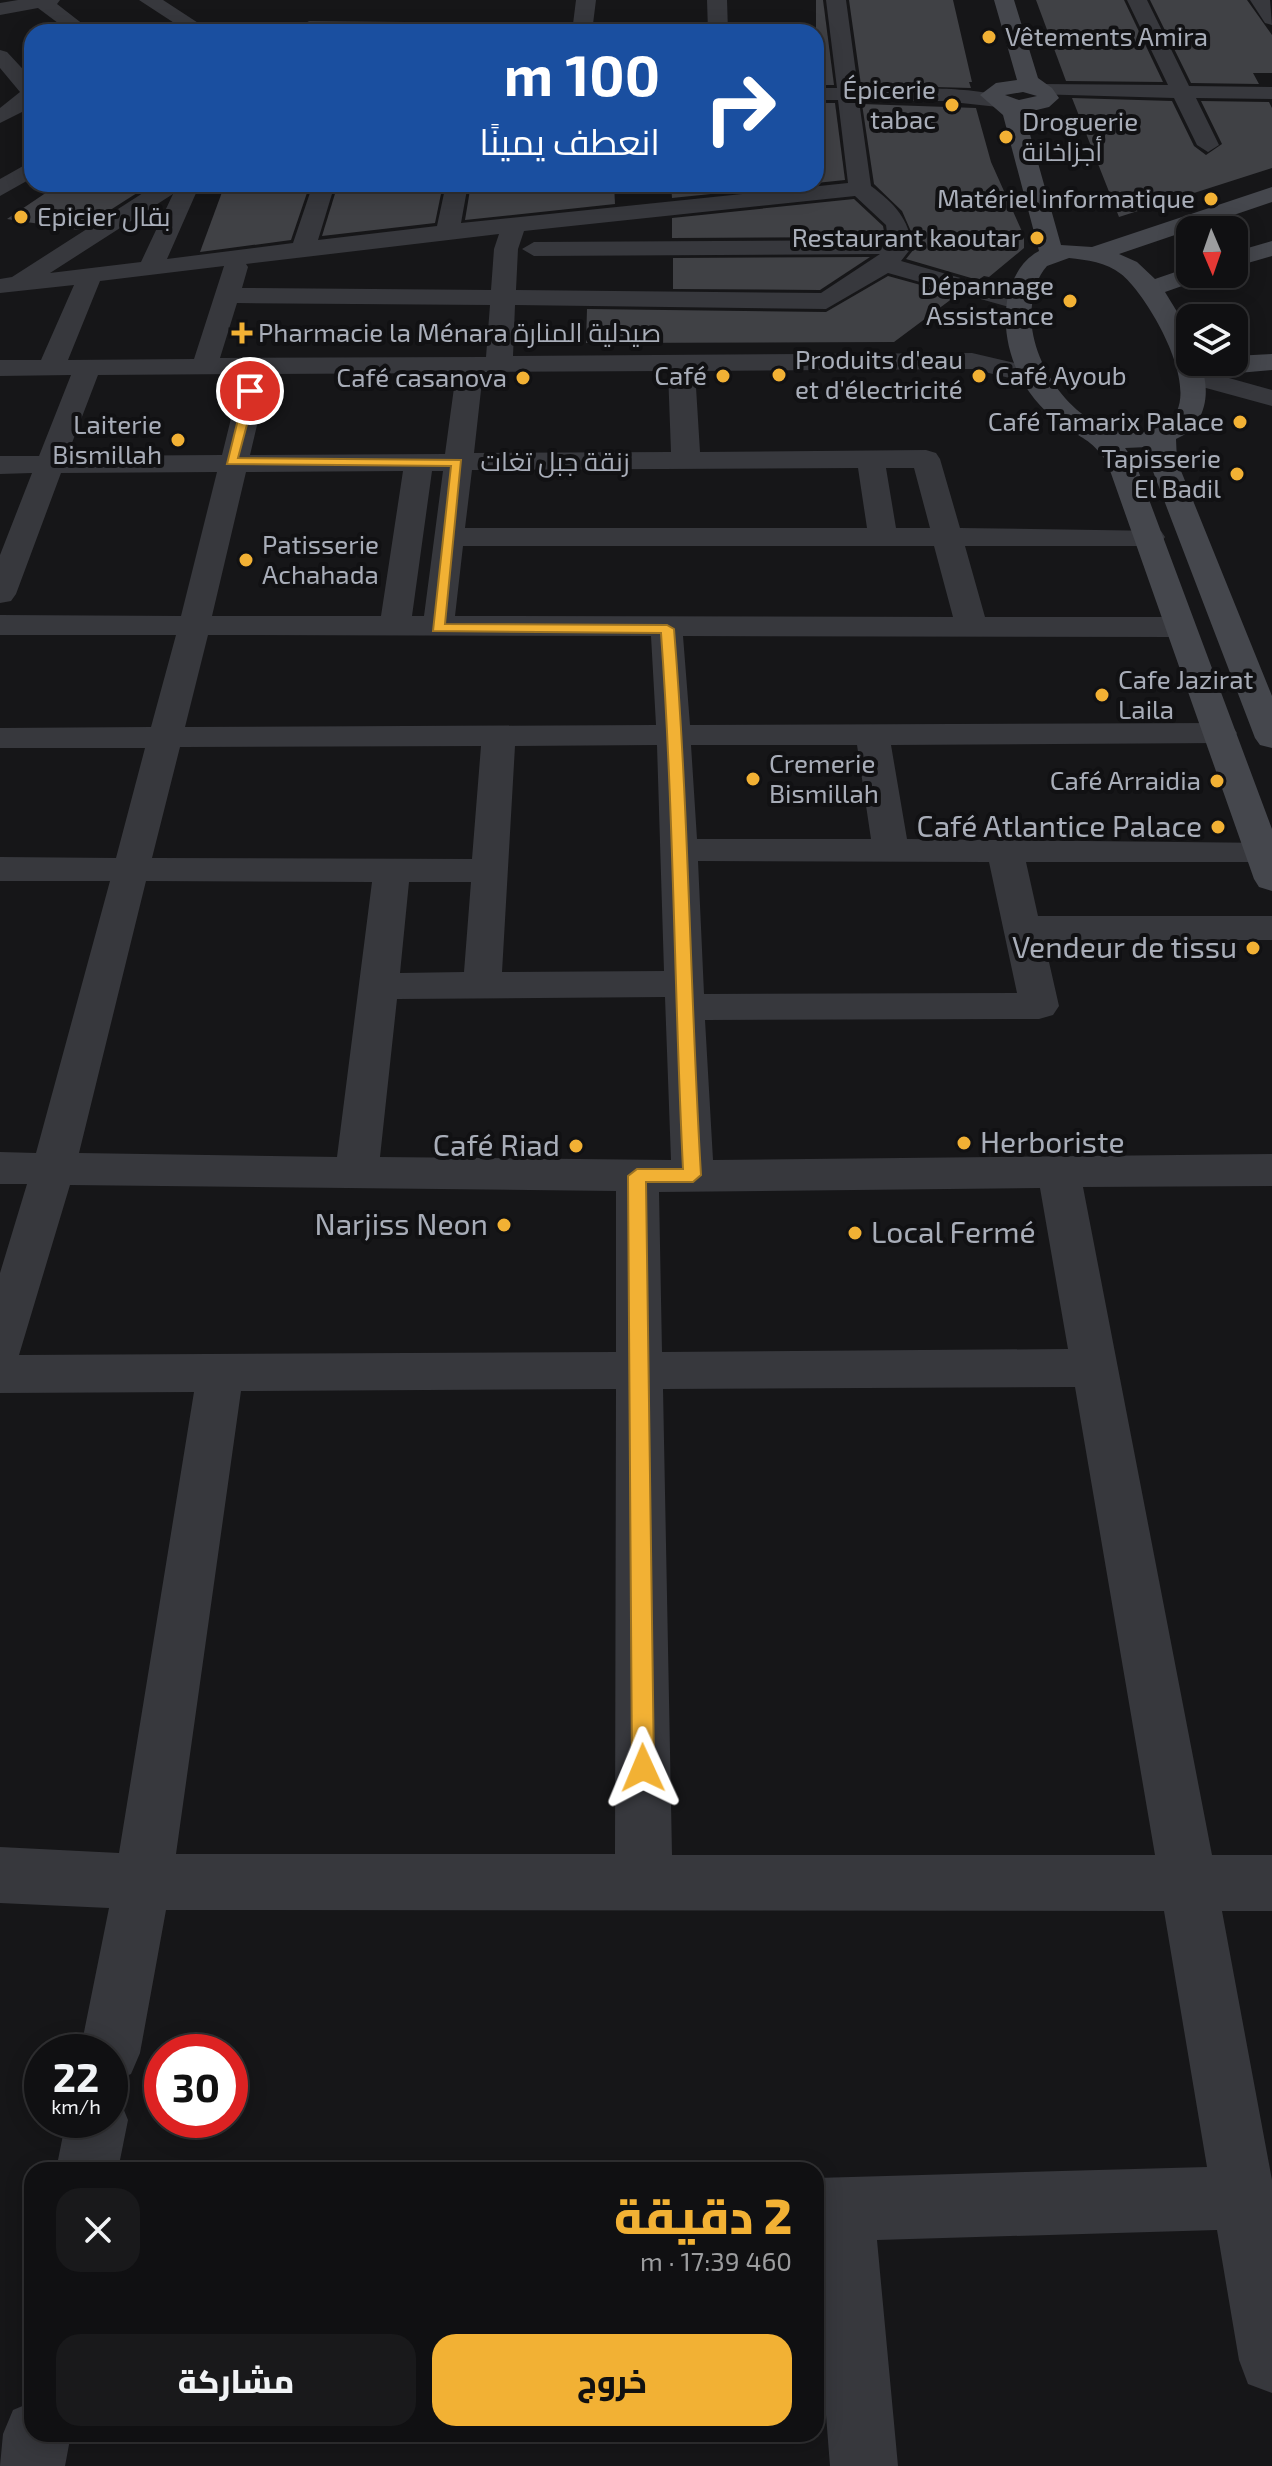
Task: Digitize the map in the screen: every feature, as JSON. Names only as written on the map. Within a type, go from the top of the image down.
[{"type":"street","points":[[149,0],[189,24]]},
{"type":"street","points":[[583,24],[586,0]]},
{"type":"street","points":[[717,0],[718,24]]},
{"type":"street","points":[[836,0],[860,189]]},
{"type":"street","points":[[1004,0],[1028,81],[1042,96]]},
{"type":"street","points":[[1137,0],[1208,145]]},
{"type":"street","points":[[1260,0],[1272,19]]},
{"type":"street","points":[[0,9],[43,1],[73,24]]},
{"type":"street","points":[[0,56],[8,77]]},
{"type":"street","points":[[824,94],[943,95],[998,90],[1023,106],[1042,96],[1272,93]]},
{"type":"street","points":[[998,90],[1013,112],[1051,252]]},
{"type":"street","points":[[1042,96],[1040,107],[1045,128]]},
{"type":"street","points":[[1184,96],[1272,101]]},
{"type":"street","points":[[0,117],[24,100]]},
{"type":"street","points":[[0,189],[24,173]]},
{"type":"street","points":[[227,295],[816,303],[829,299],[892,256],[899,223],[893,213],[860,189],[824,190]]},
{"type":"street","points":[[8,285],[160,192]]},
{"type":"street","points":[[151,267],[185,192]]},
{"type":"street","points":[[303,250],[321,192]]},
{"type":"street","points":[[448,232],[456,192]]},
{"type":"street","points":[[510,238],[594,206],[732,192]]},
{"type":"street","points":[[1192,376],[1186,414],[1179,426],[1162,437],[1132,440],[1101,434],[1064,412],[1031,375],[1018,344],[1018,302],[1029,271],[1041,256],[1051,252],[1083,247],[1272,194]]},
{"type":"street","points":[[8,285],[448,232],[510,238],[892,256],[1018,302]]},
{"type":"street","points":[[438,628],[457,462],[504,298],[510,238]]},
{"type":"street","points":[[1083,247],[1128,267],[1176,318]]},
{"type":"street","points":[[1248,256],[1272,248]]},
{"type":"street","points":[[204,368],[239,258]]},
{"type":"street","points":[[51,368],[90,276]]},
{"type":"street","points":[[1150,289],[1176,280]]},
{"type":"street","points":[[972,361],[1018,344]]},
{"type":"street","points":[[1248,348],[1272,356]]},
{"type":"street","points":[[0,368],[681,366],[972,361],[1031,375]]},
{"type":"street","points":[[1248,363],[1272,362]]},
{"type":"street","points":[[681,366],[686,462]]},
{"type":"street","points":[[0,594],[87,368]]},
{"type":"street","points":[[0,1348],[54,1167],[194,626],[231,462],[257,368]]},
{"type":"street","points":[[1202,376],[1272,398]]},
{"type":"street","points":[[678,850],[1005,851],[1266,865],[1150,537],[1121,462],[1101,434]]},
{"type":"street","points":[[1162,437],[1163,461],[1272,738]]},
{"type":"street","name":"زنقة جبل تغات","points":[[0,465],[926,459],[947,538]]},
{"type":"street","points":[[871,461],[883,538]]},
{"type":"street","points":[[395,628],[419,462]]},
{"type":"street","points":[[449,537],[1150,537]]},
{"type":"street","points":[[947,538],[972,629]]},
{"type":"street","points":[[0,625],[667,629],[1180,627]]},
{"type":"street","points":[[667,629],[675,735],[682,996],[693,1175]]},
{"type":"street","points":[[0,738],[1220,733]]},
{"type":"street","points":[[482,986],[499,735]]},
{"type":"street","points":[[873,735],[890,849]]},
{"type":"street","points":[[378,986],[482,986],[682,996],[1039,1006],[1005,851]]},
{"type":"street","points":[[0,869],[489,871]]},
{"type":"street","points":[[357,1171],[392,871]]},
{"type":"street","points":[[1021,928],[1272,928]]},
{"type":"street","points":[[0,1168],[637,1176],[1272,1170]]},
{"type":"street","points":[[1058,1171],[1189,1884],[1241,2198],[1272,2360]]},
{"type":"street","points":[[637,1176],[644,1884]]},
{"type":"street","points":[[0,1374],[1093,1368]]},
{"type":"street","points":[[114,2034],[143,1882],[221,1371]]},
{"type":"street","points":[[0,1875],[143,1882],[1272,1883]]},
{"type":"street","points":[[89,2162],[93,2138]]},
{"type":"street","points":[[864,2466],[829,2210],[1241,2198]]},
{"type":"street","points":[[31,2466],[36,2442]]},
{"type":"building","points":[[816,0],[823,0],[834,85],[824,85],[824,24],[816,24]]},
{"type":"building","points":[[849,0],[953,0],[971,88],[861,85]]},
{"type":"building","points":[[1036,0],[1124,0],[1163,82],[1066,81]]},
{"type":"building","points":[[1150,0],[1247,0],[1272,35],[1272,73],[1253,73],[1259,84],[1191,83]]},
{"type":"building","points":[[1072,98],[1172,101],[1194,146],[1206,155],[1222,144],[1201,101],[1269,102],[1272,108],[1272,168],[1119,217]]},
{"type":"building","points":[[824,103],[835,103],[845,180],[824,182]]},
{"type":"building","points":[[862,104],[976,108],[991,162],[1024,236],[1024,248],[989,277],[978,280],[906,259],[914,249],[913,236],[902,211],[874,184]]},
{"type":"building","points":[[47,192],[138,192],[79,230],[7,219]]},
{"type":"building","points":[[222,192],[307,192],[291,240],[200,252]]},
{"type":"building","points":[[336,192],[441,192],[435,223],[322,236]]},
{"type":"building","points":[[470,192],[614,192],[615,204],[465,220]]},
{"type":"building","points":[[672,192],[731,192],[672,198]]},
{"type":"building","points":[[854,199],[883,226],[885,237],[672,238],[672,218]]},
{"type":"building","points":[[870,257],[820,290],[673,289],[673,258]]},
{"type":"building","points":[[888,276],[957,295],[894,342],[586,343],[587,309],[826,312]]},
{"type":"place","name":"Vêtements Amira","points":[[989,37]]},
{"type":"place","name":"Épicerie tabac","points":[[952,105]]},
{"type":"place","name":"Droguerie أجزاخانة","points":[[1006,137]]},
{"type":"place","name":"Matériel informatique","points":[[1211,199]]},
{"type":"place","name":"Epicier بقال","points":[[21,217]]},
{"type":"place","name":"Restaurant kaoutar","points":[[1037,238]]},
{"type":"place","name":"Dépannage Assistance","points":[[1070,301]]},
{"type":"place","name":"Pharmacie la Ménara صيدلية المنارة","points":[[242,333]]},
{"type":"place","name":"Produits d'eau et d'électricité","points":[[779,375]]},
{"type":"place","name":"Café","points":[[723,376]]},
{"type":"place","name":"Café Ayoub","points":[[979,376]]},
{"type":"place","name":"Café casanova","points":[[523,378]]},
{"type":"place","name":"Café Tamarix Palace","points":[[1240,422]]},
{"type":"place","name":"Laiterie Bismillah","points":[[178,440]]},
{"type":"place","name":"Tapisserie El Badil","points":[[1237,474]]},
{"type":"place","name":"Patisserie Achahada","points":[[246,560]]},
{"type":"place","name":"Cafe Jazirat Laila","points":[[1102,695]]},
{"type":"place","name":"Cremerie Bismillah","points":[[753,779]]},
{"type":"place","name":"Café Arraidia","points":[[1217,781]]},
{"type":"place","name":"Café Atlantice Palace","points":[[1218,827]]},
{"type":"place","name":"Vendeur de tissu","points":[[1253,948]]},
{"type":"place","name":"Herboriste","points":[[964,1143]]},
{"type":"place","name":"Café Riad","points":[[576,1146]]},
{"type":"place","name":"Narjiss Neon","points":[[504,1225]]},
{"type":"place","name":"Local Fermé","points":[[855,1233]]},
{"type":"route","points":[[250,391],[231,462],[457,462],[438,628],[667,629],[675,735],[682,984],[693,1175],[637,1176],[643,1768]]}]
